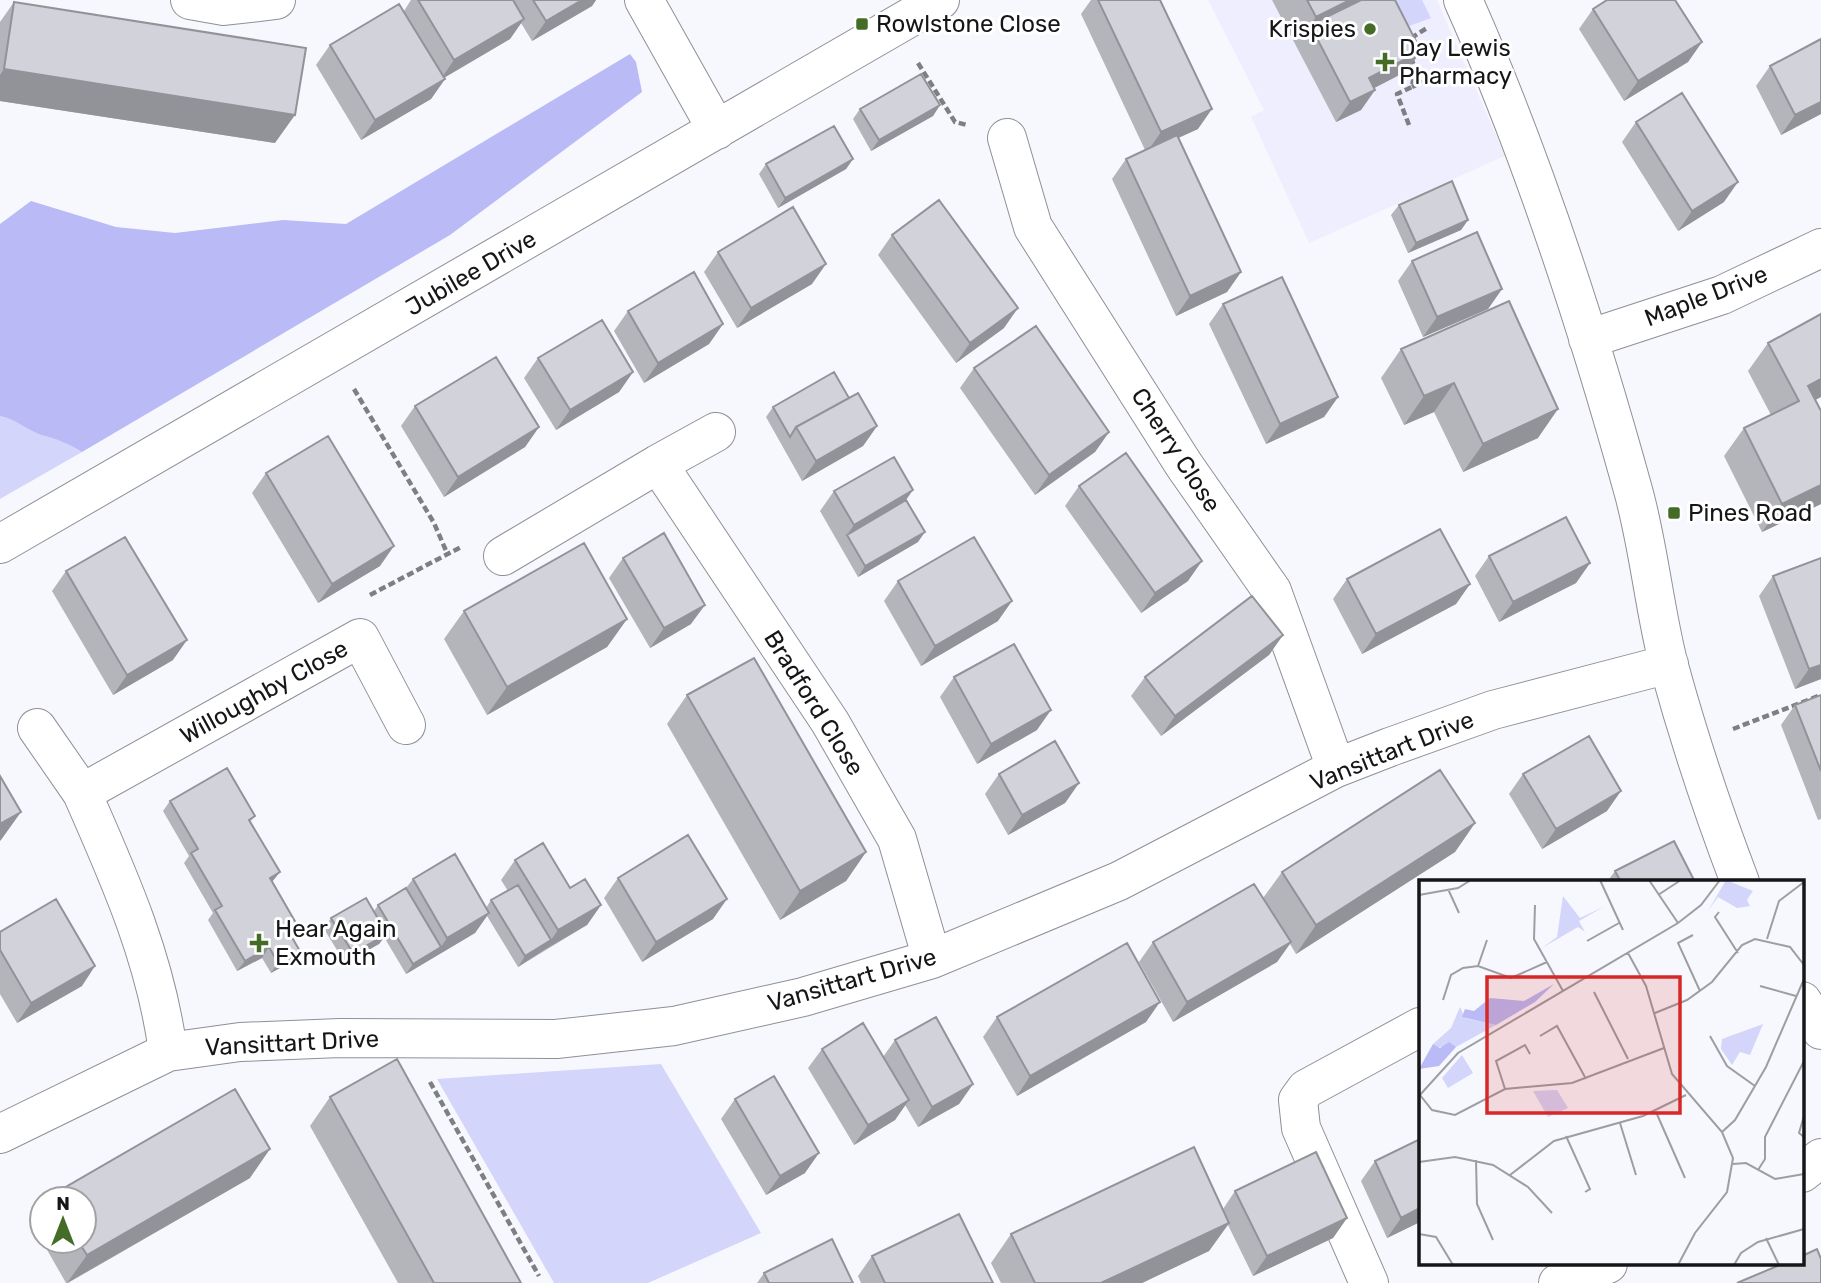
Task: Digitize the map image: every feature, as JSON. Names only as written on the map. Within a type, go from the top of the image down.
[{"type":"street","points":[[190,0],[224,6],[275,0]]},
{"type":"street","points":[[645,0],[717,130]]},
{"type":"street","name":"Jubilee Drive","points":[[0,544],[940,0]]},
{"type":"street","points":[[1450,11],[1500,84],[1588,339],[1634,493],[1669,664],[1692,742],[1739,880]]},
{"type":"street","name":"Cherry Close","points":[[1007,138],[1033,227],[1184,465],[1272,591],[1336,768]]},
{"type":"street","name":"Maple Drive","points":[[1588,339],[1722,295],[1821,248]]},
{"type":"street","points":[[503,556],[716,432]]},
{"type":"street","name":"Bradford Close","points":[[657,464],[830,722],[897,839],[932,959]]},
{"type":"street","name":"Willoughby Close","points":[[82,793],[360,638],[405,725]]},
{"type":"street","name":"Vansittart Drive","points":[[0,1134],[168,1052],[240,1042],[340,1038],[556,1039],[674,1026],[803,997],[932,959],[1119,881],[1336,768],[1493,710],[1669,664]]},
{"type":"street","points":[[37,728],[82,793],[132,907],[162,1005],[168,1052]]},
{"type":"street","points":[[1804,1004],[1821,1030]]},
{"type":"street","points":[[1369,1283],[1301,1128],[1298,1100],[1306,1089],[1419,1028]]},
{"type":"street","points":[[1804,1171],[1821,1158]]},
{"type":"path","points":[[1404,42],[1450,11]]},
{"type":"path","points":[[1408,51],[1415,68],[1412,87]]},
{"type":"path","points":[[915,58],[934,92]]},
{"type":"path","points":[[1409,125],[1396,94],[1456,66]]},
{"type":"path","points":[[331,354],[434,523],[447,552]]},
{"type":"path","points":[[1692,742],[1821,695]]},
{"type":"path","points":[[431,1039],[429,1080],[539,1276]]},
{"type":"shaded area","points":[[1208,0],[1437,0],[1505,156],[1309,243],[1251,117],[1264,110]]},
{"type":"shaded area","points":[[1396,0],[1422,0],[1431,18],[1409,26]]},
{"type":"shaded area","points":[[630,54],[636,62],[642,92],[450,235],[82,452],[0,416],[0,224],[31,201],[116,227],[175,233],[283,220],[346,224]]},
{"type":"shaded area","points":[[0,416],[67,444],[82,452],[0,499]]},
{"type":"shaded area","points":[[661,1064],[761,1233],[648,1283],[554,1283],[437,1079]]},
{"type":"building","points":[[418,0],[513,0],[524,19],[454,60]]},
{"type":"building","points":[[533,0],[582,0],[546,21]]},
{"type":"building","points":[[1098,0],[1160,0],[1212,109],[1161,132]]},
{"type":"building","points":[[1307,0],[1350,0],[1316,17]]},
{"type":"building","points":[[1361,0],[1395,0],[1421,51],[1369,78],[1375,90],[1350,102],[1310,25]]},
{"type":"building","points":[[1607,0],[1675,0],[1702,42],[1638,81],[1593,9]]},
{"type":"building","points":[[14,2],[306,48],[295,115],[4,69]]},
{"type":"building","points":[[399,4],[445,79],[375,120],[330,45]]},
{"type":"building","points":[[1821,39],[1821,102],[1795,115],[1770,66]]},
{"type":"building","points":[[921,74],[940,105],[879,140],[860,109]]},
{"type":"building","points":[[1682,93],[1738,182],[1692,211],[1636,122]]},
{"type":"building","points":[[834,126],[853,159],[785,198],[766,164]]},
{"type":"building","points":[[1177,135],[1241,272],[1190,296],[1126,159]]},
{"type":"building","points":[[1452,181],[1468,220],[1416,243],[1399,205]]},
{"type":"building","points":[[939,200],[1018,308],[970,343],[892,235]]},
{"type":"building","points":[[793,207],[826,264],[751,308],[718,252]]},
{"type":"building","points":[[1477,232],[1502,289],[1437,317],[1412,261]]},
{"type":"building","points":[[694,272],[723,324],[658,363],[628,311]]},
{"type":"building","points":[[1282,277],[1338,397],[1280,424],[1223,304]]},
{"type":"building","points":[[1509,301],[1558,409],[1483,444],[1454,383],[1424,396],[1401,349]]},
{"type":"building","points":[[1821,314],[1821,379],[1808,386],[1821,411],[1821,485],[1782,504],[1744,428],[1799,401],[1768,343]]},
{"type":"building","points":[[602,320],[633,372],[570,410],[538,358]]},
{"type":"building","points":[[1036,326],[1109,432],[1049,475],[974,368]]},
{"type":"building","points":[[496,357],[539,427],[458,477],[415,406]]},
{"type":"building","points":[[834,372],[849,398],[796,427],[790,437],[773,407]]},
{"type":"building","points":[[858,393],[877,426],[816,461],[796,427]]},
{"type":"building","points":[[328,436],[394,546],[332,584],[266,473]]},
{"type":"building","points":[[1126,453],[1202,561],[1155,593],[1079,486]]},
{"type":"building","points":[[894,457],[913,490],[854,525],[834,491]]},
{"type":"building","points":[[906,500],[925,532],[865,566],[847,535]]},
{"type":"building","points":[[1566,517],[1590,563],[1513,602],[1489,556]]},
{"type":"building","points":[[1440,529],[1470,584],[1376,634],[1347,579]]},
{"type":"building","points":[[664,533],[705,605],[664,628],[623,558]]},
{"type":"building","points":[[125,537],[187,640],[127,675],[66,571]]},
{"type":"building","points":[[974,537],[1012,601],[935,646],[898,581]]},
{"type":"building","points":[[584,543],[627,619],[507,687],[464,611]]},
{"type":"building","points":[[1821,558],[1821,665],[1809,669],[1773,576]]},
{"type":"building","points":[[1252,596],[1283,635],[1175,716],[1145,677]]},
{"type":"building","points":[[1014,644],[1051,710],[991,744],[954,677]]},
{"type":"building","points":[[754,658],[866,852],[800,891],[687,695]]},
{"type":"building","points":[[1821,695],[1821,771],[1795,705]]},
{"type":"building","points":[[1589,736],[1621,791],[1556,829],[1523,774]]},
{"type":"building","points":[[1055,741],[1079,783],[1022,815],[999,774]]},
{"type":"building","points":[[227,768],[255,816],[249,820],[280,872],[270,878],[300,930],[290,934],[300,951],[278,963],[269,947],[245,961],[215,910],[222,906],[191,853],[198,849],[170,801]]},
{"type":"building","points":[[1440,770],[1475,823],[1316,925],[1282,872]]},
{"type":"building","points":[[0,776],[21,812],[0,824]]},
{"type":"building","points":[[688,835],[727,899],[656,942],[618,878]]},
{"type":"building","points":[[1674,841],[1694,880],[1620,880],[1615,871]]},
{"type":"building","points":[[543,843],[570,888],[585,879],[601,905],[558,930],[515,860]]},
{"type":"building","points":[[455,854],[489,913],[447,938],[413,879]]},
{"type":"building","points":[[1254,884],[1291,942],[1187,1002],[1153,942]]},
{"type":"building","points":[[518,885],[551,940],[525,956],[491,900]]},
{"type":"building","points":[[406,888],[441,947],[413,964],[378,905]]},
{"type":"building","points":[[366,898],[387,934],[353,953],[331,918]]},
{"type":"building","points":[[56,899],[95,966],[31,1003],[0,950],[0,932]]},
{"type":"building","points":[[1127,943],[1160,1002],[1030,1076],[997,1017]]},
{"type":"building","points":[[936,1017],[973,1084],[932,1107],[895,1040]]},
{"type":"building","points":[[863,1023],[909,1100],[868,1125],[822,1049]]},
{"type":"building","points":[[397,1059],[521,1283],[434,1283],[330,1097]]},
{"type":"building","points":[[774,1076],[819,1153],[780,1176],[735,1099]]},
{"type":"building","points":[[235,1089],[270,1149],[98,1249],[98,1185],[69,1185]]},
{"type":"building","points":[[1419,1139],[1419,1209],[1401,1218],[1375,1161]]},
{"type":"building","points":[[1194,1147],[1229,1223],[1101,1283],[1035,1283],[1011,1234]]},
{"type":"building","points":[[1316,1152],[1347,1218],[1267,1256],[1235,1191]]},
{"type":"building","points":[[959,1214],[993,1283],[885,1283],[872,1256]]},
{"type":"building","points":[[832,1239],[853,1283],[769,1283],[764,1273]]},
{"type":"building","points":[[1817,1249],[1821,1259],[1821,1283],[1737,1283],[1777,1266],[1804,1266],[1804,1255]]},
{"type":"place","name":"Rowlstone Close","points":[[862,24]]},
{"type":"place","name":"Krispies","points":[[1370,29]]},
{"type":"place","name":"Day Lewis Pharmacy","points":[[1385,62]]},
{"type":"place","name":"Pines Road","points":[[1674,513]]},
{"type":"place","name":"Hear Again Exmouth","points":[[259,943]]}]
